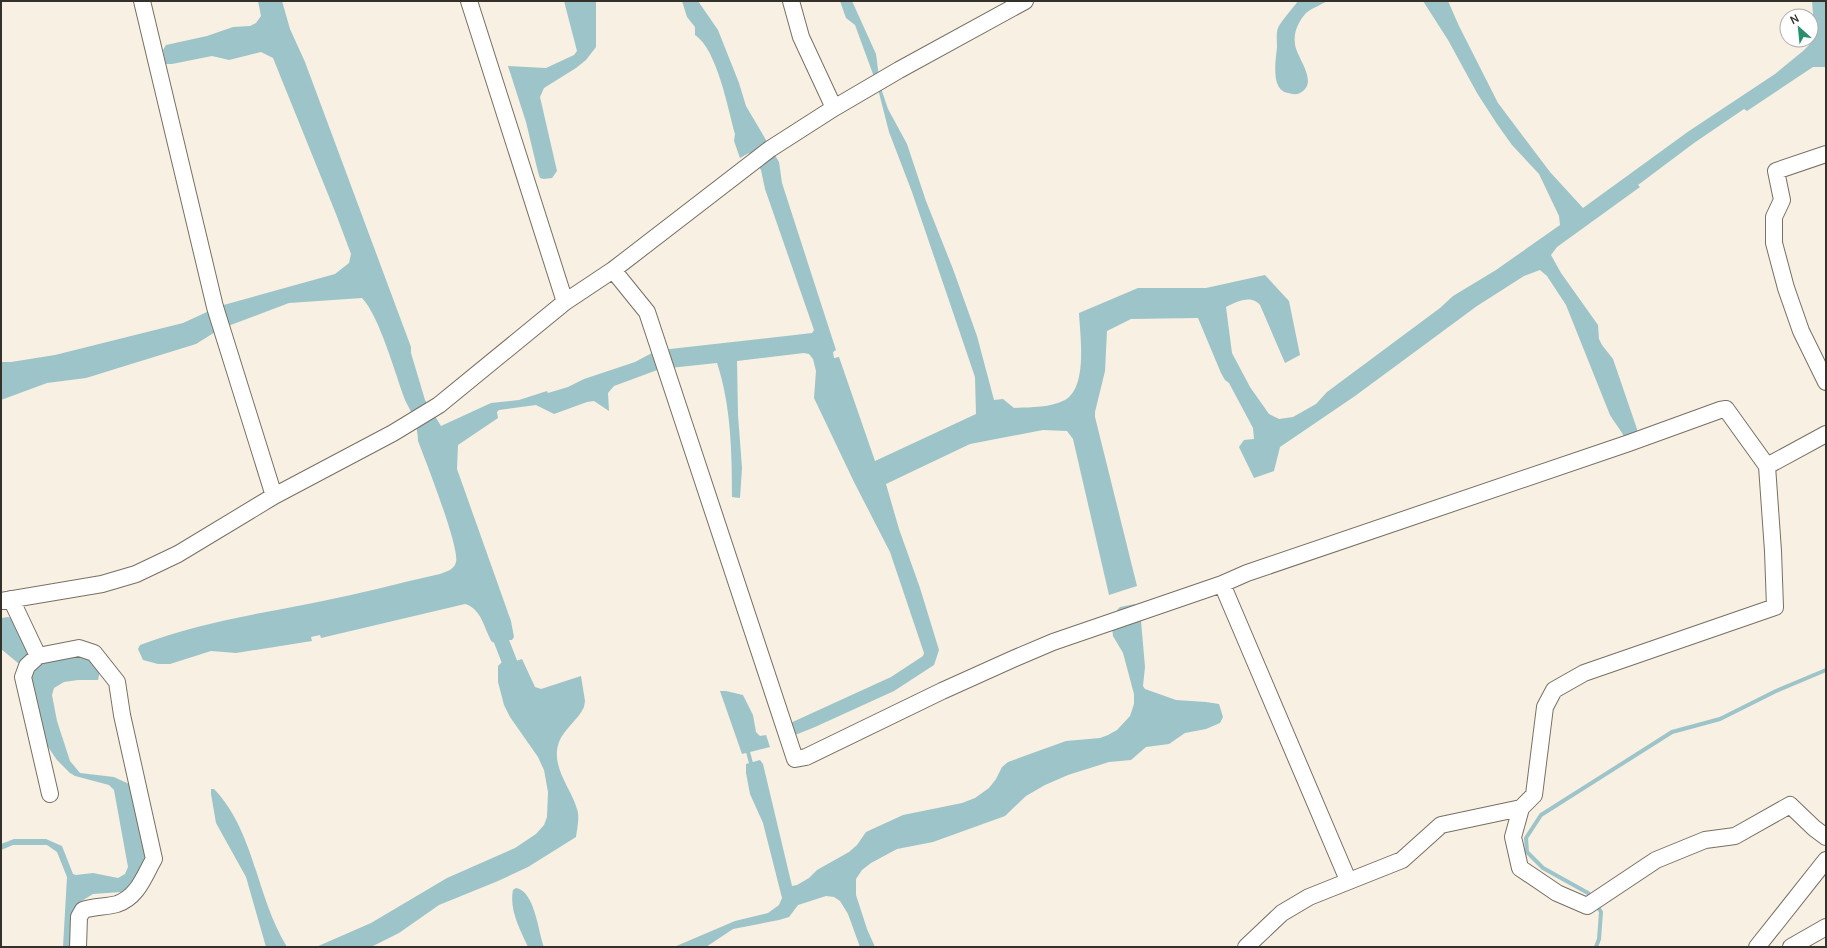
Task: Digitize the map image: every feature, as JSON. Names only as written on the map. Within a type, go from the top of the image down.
[{"type":"street","points":[[142,1],[215,307],[274,496]]},
{"type":"street","points":[[470,1],[565,302]]},
{"type":"street","points":[[791,1],[801,37],[834,108]]},
{"type":"street","points":[[38,656],[6,600],[102,584],[136,574],[178,554],[274,496],[393,433],[439,405],[565,302],[613,270],[770,149],[834,108],[899,70],[1025,1]]},
{"type":"street","points":[[1826,154],[1776,171],[1782,200],[1774,217],[1774,243],[1786,288],[1801,331],[1826,382]]},
{"type":"street","points":[[613,270],[647,312],[655,342],[673,388],[795,760],[806,757],[990,668],[1040,648],[1247,574],[1726,409],[1730,412],[1767,466],[1775,607],[1584,673],[1554,690],[1545,707],[1534,795],[1521,808],[1513,836],[1520,868],[1557,893],[1588,906],[1656,860],[1705,840],[1735,836],[1790,805],[1814,828],[1826,837]]},
{"type":"street","points":[[1767,466],[1826,434]]},
{"type":"street","points":[[1222,584],[1348,880]]},
{"type":"street","points":[[50,794],[23,677],[27,666],[38,656],[79,648],[94,653],[117,682],[122,715],[154,859],[133,896],[117,904],[92,907],[83,910],[80,917],[78,947]]},
{"type":"street","points":[[1246,947],[1282,913],[1309,896],[1402,860],[1441,825],[1521,808]]},
{"type":"street","points":[[1757,947],[1826,860]]},
{"type":"street","points":[[1791,947],[1826,927]]},
{"type":"water","points":[[258,1],[282,1],[290,29],[305,62],[411,347],[411,353],[425,400],[441,426],[491,403],[519,400],[547,391],[548,393],[568,387],[584,379],[635,362],[650,354],[670,349],[812,333],[814,330],[765,189],[761,170],[749,153],[740,158],[734,141],[735,134],[721,80],[710,53],[703,42],[695,35],[695,27],[687,17],[682,1],[698,1],[718,30],[739,83],[746,106],[779,162],[782,183],[836,350],[833,352],[834,358],[839,357],[875,461],[976,414],[975,377],[912,192],[889,132],[877,85],[855,25],[846,18],[840,1],[852,1],[876,54],[880,85],[888,109],[907,144],[926,201],[953,269],[977,336],[994,400],[1003,399],[1014,408],[1040,407],[1059,403],[1065,400],[1072,393],[1077,384],[1080,373],[1081,347],[1079,313],[1138,288],[1206,288],[1265,275],[1289,301],[1300,355],[1285,363],[1260,305],[1248,299],[1226,307],[1232,353],[1250,387],[1269,414],[1279,419],[1293,417],[1316,404],[1327,392],[1440,308],[1453,296],[1496,270],[1560,225],[1559,216],[1539,174],[1512,145],[1497,124],[1477,93],[1448,40],[1423,1],[1448,1],[1498,103],[1550,172],[1583,208],[1689,131],[1775,74],[1806,48],[1819,48],[1819,8],[1813,8],[1812,1],[1826,1],[1826,67],[1813,67],[1747,111],[1744,109],[1694,143],[1638,185],[1640,187],[1557,247],[1551,255],[1561,273],[1598,325],[1599,339],[1613,359],[1637,429],[1637,440],[1627,444],[1622,433],[1610,415],[1566,305],[1547,276],[1540,270],[1524,276],[1477,306],[1355,396],[1280,447],[1274,471],[1254,478],[1239,447],[1244,440],[1254,439],[1253,428],[1229,383],[1225,380],[1221,373],[1198,318],[1131,319],[1107,331],[1105,371],[1095,417],[1137,586],[1109,595],[1073,439],[1067,431],[1043,430],[970,444],[886,484],[899,529],[920,588],[939,650],[934,665],[894,691],[790,737],[786,725],[891,677],[923,656],[924,653],[890,552],[854,482],[814,398],[816,371],[813,359],[809,354],[804,353],[737,361],[738,415],[742,468],[740,498],[732,497],[730,429],[722,379],[717,363],[660,369],[614,386],[608,393],[609,411],[594,401],[587,402],[554,414],[536,405],[499,410],[497,412],[498,418],[458,445],[457,469],[511,621],[514,637],[512,640],[503,640],[496,643],[492,642],[479,615],[475,610],[465,604],[321,638],[320,635],[311,637],[312,641],[236,653],[211,651],[170,664],[158,664],[143,660],[138,649],[140,645],[162,637],[228,620],[333,599],[440,574],[452,569],[456,562],[456,554],[448,522],[418,441],[414,420],[405,400],[381,331],[375,318],[362,298],[289,303],[220,329],[196,344],[86,378],[47,383],[1,400],[1,362],[11,362],[55,355],[183,323],[220,306],[335,274],[349,263],[351,254],[273,58],[261,52],[229,60],[212,56],[166,64],[163,50],[166,45],[207,36],[233,27],[250,26],[256,23],[261,16]]},
{"type":"water","points":[[564,1],[596,1],[596,47],[586,60],[576,68],[544,88],[540,97],[557,171],[552,178],[544,179],[540,178],[538,172],[526,122],[508,66],[546,68],[574,55],[577,51]]},
{"type":"water","points":[[1298,1],[1327,1],[1306,13],[1297,27],[1295,44],[1305,70],[1308,83],[1306,89],[1300,93],[1294,94],[1282,91],[1276,80],[1275,66],[1278,28]]},
{"type":"water","points":[[1135,604],[1141,621],[1145,667],[1143,686],[1145,689],[1176,700],[1219,704],[1223,717],[1220,723],[1206,729],[1185,733],[1169,744],[1146,747],[1131,760],[1109,762],[1068,775],[1045,785],[1026,796],[1005,816],[933,842],[897,849],[871,863],[862,870],[856,879],[856,895],[867,929],[875,947],[860,947],[848,914],[840,901],[834,897],[826,896],[798,905],[789,917],[733,929],[706,947],[674,947],[735,921],[768,913],[779,905],[782,898],[763,823],[750,794],[746,764],[760,760],[763,764],[792,886],[797,885],[809,878],[817,870],[849,852],[857,845],[866,832],[903,815],[962,803],[975,798],[989,788],[996,779],[1002,767],[1008,762],[1066,741],[1100,738],[1117,730],[1130,716],[1134,704],[1134,694],[1123,653],[1113,636],[1112,627],[1117,610],[1120,607]]},
{"type":"water","points":[[1,618],[12,618],[27,649],[27,656],[21,663],[18,663],[1,649]]},
{"type":"water","points":[[78,655],[91,659],[100,671],[98,680],[64,682],[54,688],[52,695],[57,721],[70,761],[80,773],[114,777],[129,784],[146,863],[134,884],[121,892],[93,894],[80,902],[71,947],[63,947],[67,877],[57,852],[47,845],[13,845],[1,850],[1,844],[14,839],[46,839],[62,846],[73,874],[76,875],[93,873],[118,878],[125,874],[128,867],[114,790],[109,785],[75,776],[70,773],[57,760],[44,741],[31,676],[36,665],[47,661]]},
{"type":"water","points":[[509,655],[516,661],[522,659],[535,687],[541,689],[581,676],[585,701],[584,707],[561,737],[557,751],[557,760],[562,777],[578,812],[576,837],[528,867],[439,905],[399,933],[371,947],[316,947],[371,923],[447,878],[515,848],[536,834],[544,825],[547,817],[548,792],[544,770],[538,757],[510,717],[504,705],[498,682],[498,666]]},
{"type":"water","points":[[720,691],[743,695],[753,715],[756,732],[760,736],[766,735],[770,747],[742,754]]},
{"type":"water","points":[[211,789],[214,789],[228,806],[238,825],[247,845],[268,907],[287,947],[266,947],[246,877],[216,823]]},
{"type":"water","points":[[516,888],[528,896],[532,904],[544,947],[528,947],[514,912],[512,897],[513,890]]},
{"type":"waterway","points":[[494,622],[515,676]]},
{"type":"waterway","points":[[1592,898],[1588,893],[1543,868],[1527,852],[1526,838],[1541,815],[1672,732],[1720,719],[1776,691],[1826,670]]},
{"type":"waterway","points":[[747,748],[752,767]]},
{"type":"waterway","points":[[1596,904],[1601,912],[1599,939],[1596,947]]}]
